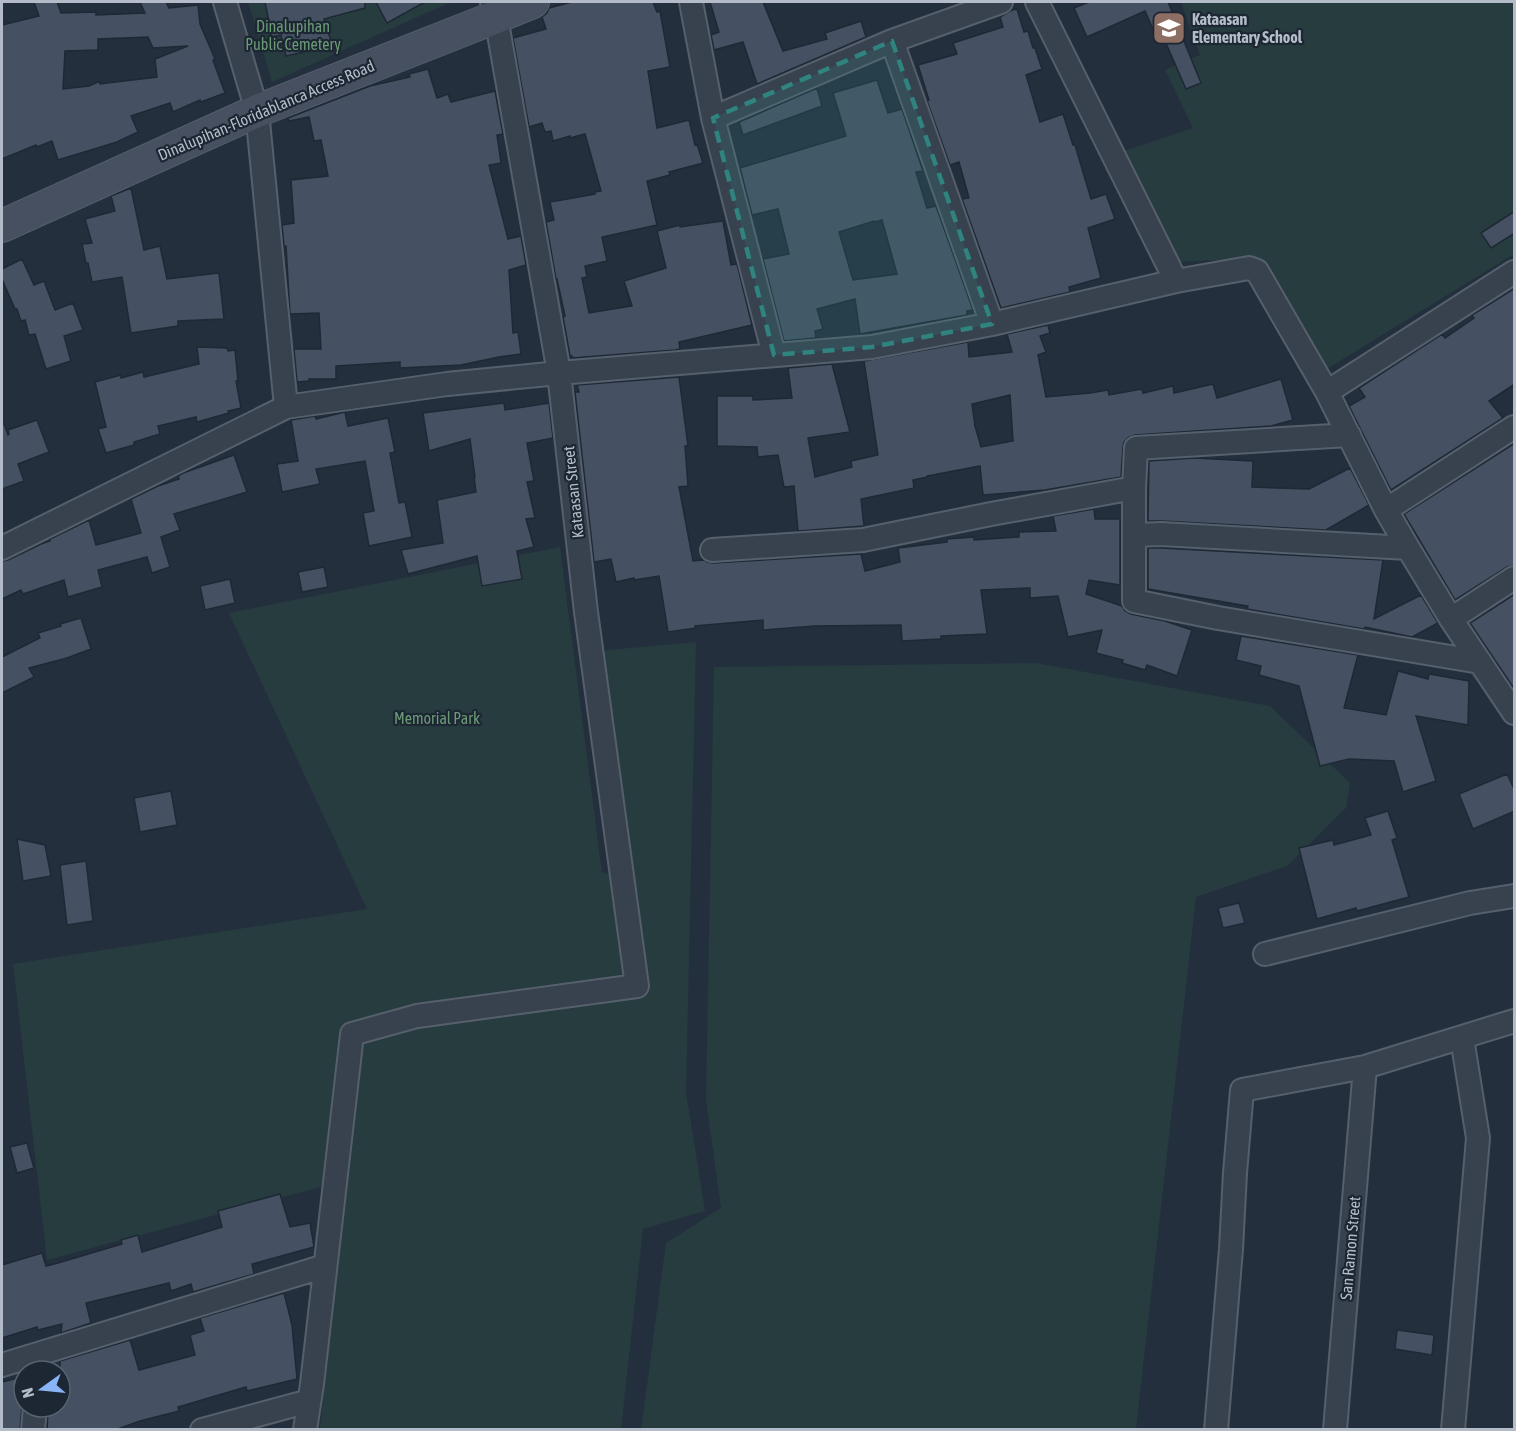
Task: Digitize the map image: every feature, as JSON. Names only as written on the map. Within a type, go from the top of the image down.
[{"type":"main road","name":"Dinalupihan-Floridablanca Access Road","points":[[2,226],[257,111],[494,10],[533,2]]},
{"type":"street","points":[[225,2],[257,111],[286,406]]},
{"type":"street","points":[[692,2],[713,118],[774,355]]},
{"type":"street","points":[[713,118],[892,41],[1000,2]]},
{"type":"street","points":[[1037,2],[1176,281]]},
{"type":"street","name":"Kataasan Street","points":[[325,1266],[352,1034],[417,1017],[638,986],[586,612],[559,373],[494,10]]},
{"type":"street","points":[[892,41],[992,324]]},
{"type":"street","points":[[2,548],[286,406],[447,384],[872,347],[992,324],[1176,281],[1249,268],[1257,271],[1327,392],[1386,510],[1408,548],[1451,619],[1515,713]]},
{"type":"street","points":[[1327,392],[1515,272]]},
{"type":"street","points":[[1386,510],[1515,427]]},
{"type":"street","points":[[1349,435],[1136,448],[1134,602],[1480,662]]},
{"type":"street","points":[[712,550],[863,540],[1134,488]]},
{"type":"street","points":[[1135,535],[1161,534],[1408,548]]},
{"type":"street","points":[[1451,619],[1515,578]]},
{"type":"street","points":[[1265,954],[1470,903],[1515,896]]},
{"type":"street","points":[[1216,1430],[1242,1090],[1365,1067],[1515,1021]]},
{"type":"street","points":[[1453,1430],[1478,1138],[1462,1038]]},
{"type":"street","name":"San Ramon Street","points":[[1335,1430],[1365,1067]]},
{"type":"street","points":[[50,1359],[325,1266],[305,1430]]},
{"type":"street","points":[[202,1430],[309,1401]]},
{"type":"highlighted area","points":[[892,41],[992,324],[872,347],[774,355],[713,118]]},
{"type":"green space","name":"Dinalupihan Public Cemetery","points":[[248,2],[451,2],[272,82]]},
{"type":"green space","points":[[1181,2],[1514,2],[1514,254],[1322,372],[1258,257],[1176,262],[1124,151],[1193,128],[1165,70],[1200,55]]},
{"type":"green space","name":"Memorial Park","points":[[560,547],[602,873],[612,874],[586,652],[696,642],[686,1092],[705,1211],[643,1229],[621,1429],[320,1429],[343,1181],[47,1260],[13,964],[367,909],[229,613]]},
{"type":"green space","points":[[1036,663],[1270,706],[1350,783],[1346,808],[1287,866],[1196,897],[1136,1429],[641,1430],[666,1243],[721,1208],[706,1100],[714,667]]},
{"type":"building","points":[[34,2],[57,2],[61,13],[96,12],[96,15],[145,13],[140,2],[166,2],[169,8],[198,5],[200,24],[215,59],[213,60],[225,93],[201,102],[200,100],[173,112],[170,103],[131,116],[138,132],[117,142],[58,160],[52,141],[2,159],[2,25],[39,16]],"holes":[[[148,37],[153,48],[188,46],[155,59],[157,77],[100,84],[100,81],[89,86],[63,89],[65,51],[98,50],[98,39]]]},
{"type":"building","points":[[265,2],[365,2],[365,8],[324,19],[331,41],[302,47],[304,52],[286,56],[281,35],[272,37]]},
{"type":"building","points":[[376,2],[425,2],[387,23]]},
{"type":"building","points":[[572,2],[653,2],[657,12],[660,11],[670,67],[648,71],[657,128],[689,120],[695,145],[697,144],[703,163],[669,172],[670,175],[647,181],[657,225],[602,237],[607,261],[585,266],[587,277],[582,278],[589,313],[632,306],[624,281],[666,268],[657,231],[680,225],[680,227],[723,221],[731,265],[737,264],[752,325],[679,342],[680,349],[675,350],[572,358],[570,356],[563,317],[565,316],[546,222],[554,220],[550,202],[601,191],[585,134],[553,141],[551,131],[545,132],[542,123],[529,127],[513,38],[546,29],[542,17],[549,8]]},
{"type":"building","points":[[710,2],[763,2],[783,51],[827,39],[825,33],[861,21],[866,37],[757,84],[743,42],[714,50],[711,35],[719,32]]},
{"type":"building","points":[[1089,2],[1168,2],[1201,83],[1186,89],[1165,41],[1159,43],[1145,11],[1087,37],[1074,8]]},
{"type":"building","points":[[1017,9],[1024,32],[1028,31],[1042,69],[1026,75],[1040,122],[1063,114],[1091,199],[1106,194],[1115,219],[1088,228],[1101,278],[1069,287],[1070,292],[1001,308],[962,199],[969,198],[959,162],[950,165],[927,101],[929,100],[918,65],[957,54],[953,43],[1003,27],[1000,17]]},
{"type":"building","points":[[428,69],[437,98],[448,94],[451,102],[495,91],[503,134],[497,135],[501,163],[489,165],[508,239],[521,236],[526,265],[509,270],[513,333],[518,332],[521,354],[461,365],[400,368],[400,362],[336,366],[336,379],[309,379],[309,381],[297,382],[294,349],[321,349],[319,313],[290,314],[286,246],[284,246],[282,225],[294,223],[291,180],[328,176],[321,140],[314,141],[309,117],[289,121],[288,118],[370,86],[410,77],[409,74]]},
{"type":"building","points":[[877,80],[888,113],[902,109],[923,171],[916,172],[927,208],[936,206],[973,310],[967,311],[967,315],[860,334],[855,299],[817,309],[823,329],[815,331],[816,338],[784,341],[763,259],[789,254],[778,209],[752,215],[740,168],[846,136],[833,93]],"holes":[[[882,220],[897,274],[853,280],[839,232]]]},
{"type":"building","points":[[817,88],[822,106],[743,135],[739,122]]},
{"type":"building","points":[[131,188],[144,250],[160,246],[167,279],[219,273],[224,319],[178,321],[178,326],[131,333],[122,277],[92,282],[82,244],[92,243],[85,219],[115,211],[111,196]]},
{"type":"building","points":[[1515,211],[1515,233],[1491,248],[1481,233]]},
{"type":"building","points":[[22,259],[34,285],[44,281],[55,310],[73,303],[83,330],[64,336],[71,361],[46,369],[35,334],[29,335],[25,320],[21,321],[15,309],[2,279],[2,269]]},
{"type":"building","points":[[1515,288],[1515,384],[1489,401],[1503,418],[1391,490],[1349,406],[1365,397],[1359,388],[1442,334],[1445,338],[1474,318],[1472,315]]},
{"type":"building","points":[[1048,325],[1050,333],[1040,336],[1046,352],[1038,355],[1046,397],[1108,390],[1109,395],[1142,389],[1143,393],[1173,386],[1174,393],[1213,384],[1217,398],[1281,379],[1293,420],[1271,426],[1135,435],[1124,442],[1121,477],[1045,490],[983,495],[980,466],[927,476],[913,480],[914,488],[861,499],[864,526],[798,531],[794,486],[784,487],[778,455],[758,457],[757,447],[717,446],[717,396],[753,396],[753,400],[792,398],[788,368],[832,364],[850,432],[808,438],[815,477],[852,467],[851,461],[878,455],[864,361],[968,342],[969,357],[1012,352],[1007,334]],"holes":[[[1010,395],[1013,441],[981,447],[972,404]]]},
{"type":"building","points":[[197,347],[235,350],[238,381],[236,381],[241,408],[197,422],[196,417],[158,426],[160,434],[106,453],[98,429],[106,427],[95,382],[143,372],[144,377],[199,364]]},
{"type":"building","points":[[679,377],[688,446],[685,446],[688,486],[679,487],[693,561],[704,560],[713,563],[861,554],[865,571],[900,562],[898,548],[947,542],[947,539],[1019,537],[1019,532],[1056,531],[1053,516],[1094,509],[1095,519],[1120,519],[1120,585],[1089,580],[1086,594],[1122,606],[1131,614],[1165,621],[1192,630],[1177,676],[1147,665],[1145,670],[1122,663],[1123,660],[1096,653],[1102,630],[1068,637],[1058,596],[1030,598],[1030,588],[981,590],[987,634],[902,641],[901,625],[815,626],[763,630],[763,620],[695,626],[696,628],[668,632],[659,576],[616,582],[611,559],[594,562],[575,392],[579,392],[577,385]]},
{"type":"building","points":[[504,403],[505,410],[549,403],[553,438],[527,443],[534,481],[527,482],[535,518],[526,519],[534,547],[517,551],[522,579],[482,586],[477,556],[408,574],[401,550],[443,543],[437,500],[476,492],[470,439],[429,451],[423,413]]},
{"type":"building","points":[[345,412],[348,426],[388,418],[395,452],[390,453],[399,503],[405,502],[412,537],[369,546],[363,513],[374,511],[365,461],[316,469],[320,484],[282,492],[277,464],[298,461],[291,420],[315,416],[316,419]]},
{"type":"building","points":[[37,420],[49,452],[18,464],[24,481],[2,489],[2,424],[8,435],[8,430]]},
{"type":"building","points":[[1515,443],[1515,565],[1507,567],[1455,600],[1404,514]]},
{"type":"building","points":[[234,455],[247,492],[174,514],[180,530],[161,537],[170,567],[152,573],[147,557],[98,570],[102,587],[68,597],[64,580],[23,594],[21,590],[2,599],[2,561],[50,541],[89,520],[96,545],[141,533],[131,499],[179,479],[178,476],[183,473]]},
{"type":"building","points":[[1194,458],[1253,461],[1252,487],[1309,489],[1350,468],[1369,505],[1326,530],[1148,521],[1149,461]]},
{"type":"building","points":[[1148,548],[1383,560],[1374,619],[1421,595],[1438,623],[1412,637],[1365,627],[1364,629],[1247,609],[1248,606],[1148,589]]},
{"type":"building","points":[[324,567],[328,587],[302,592],[298,572]]},
{"type":"building","points":[[230,579],[235,603],[205,610],[200,586]]},
{"type":"building","points":[[1515,594],[1515,690],[1470,623]]},
{"type":"building","points":[[81,618],[91,649],[29,668],[34,677],[2,693],[2,657],[40,638],[38,633]]},
{"type":"building","points":[[1241,636],[1358,655],[1344,708],[1386,715],[1398,671],[1428,679],[1429,674],[1469,681],[1468,725],[1416,716],[1436,781],[1403,792],[1394,761],[1349,759],[1320,766],[1299,686],[1259,675],[1261,666],[1236,660]]},
{"type":"building","points":[[1507,774],[1515,791],[1515,811],[1473,829],[1459,794]]},
{"type":"building","points":[[171,791],[177,825],[140,832],[134,798]]},
{"type":"building","points":[[1388,811],[1397,838],[1392,840],[1409,897],[1317,919],[1299,848],[1333,840],[1334,845],[1371,835],[1365,818]]},
{"type":"building","points":[[17,839],[45,845],[51,876],[23,881]]},
{"type":"building","points":[[86,861],[93,921],[67,925],[60,865]]},
{"type":"building","points":[[1239,903],[1245,923],[1223,928],[1218,908]]},
{"type":"building","points":[[27,1143],[34,1168],[17,1173],[10,1147]]},
{"type":"building","points":[[280,1194],[290,1227],[310,1223],[314,1247],[252,1264],[254,1274],[193,1292],[191,1284],[171,1291],[169,1283],[86,1303],[91,1323],[61,1333],[62,1324],[38,1330],[37,1327],[2,1338],[2,1265],[42,1253],[46,1266],[122,1244],[121,1240],[138,1235],[142,1252],[222,1227],[218,1211]]},
{"type":"building","points":[[284,1293],[292,1325],[297,1379],[247,1391],[246,1387],[178,1407],[179,1411],[115,1430],[47,1430],[48,1419],[72,1419],[72,1359],[67,1359],[130,1340],[139,1370],[195,1355],[190,1335],[204,1331],[200,1318]]},
{"type":"building","points":[[1397,1330],[1434,1335],[1432,1355],[1395,1349]]},
{"type":"building","points":[[12,1380],[12,1419],[21,1419],[20,1430],[2,1430],[2,1382]]},
{"type":"place","name":"Kataasan Elementary School","points":[[1169,28]]}]
